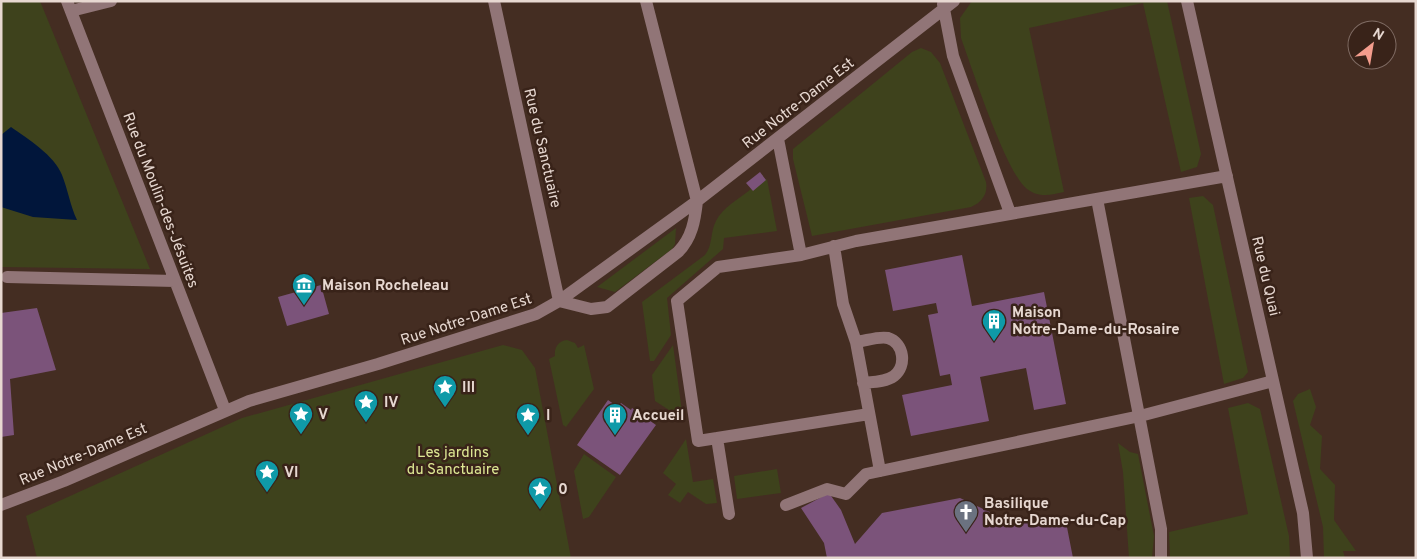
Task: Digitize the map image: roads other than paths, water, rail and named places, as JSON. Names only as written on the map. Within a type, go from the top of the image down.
[{"type":"street","points":[[69,6],[111,1]]},
{"type":"street","name":"Rue du Sanctuaire","points":[[494,1],[559,301]]},
{"type":"street","points":[[559,301],[591,309],[607,307],[684,246],[693,229],[697,201],[646,1]]},
{"type":"street","name":"Rue Notre-Dame Est","points":[[1,505],[64,481],[225,410],[259,398],[525,319],[559,301],[697,201],[778,139],[943,6],[954,1]]},
{"type":"street","name":"Rue du Quai","points":[[1187,1],[1303,513],[1307,558]]},
{"type":"street","name":"Rue du Moulin-des-Jésuites","points":[[69,6],[225,410]]},
{"type":"street","points":[[943,6],[954,56],[1010,213]]},
{"type":"street","points":[[778,139],[801,255]]},
{"type":"street","points":[[869,414],[698,441],[677,301],[718,267],[801,255],[834,246],[1010,213],[1227,176]]},
{"type":"street","points":[[1098,198],[1161,529],[1161,558]]},
{"type":"street","points":[[834,246],[843,304],[856,342],[880,471]]},
{"type":"street","points":[[7,277],[175,281]]},
{"type":"street","points":[[856,342],[889,339],[898,346],[902,356],[901,368],[893,376],[863,383]]},
{"type":"street","points":[[786,505],[827,489],[846,494],[866,474],[1140,416],[1273,381]]},
{"type":"street","points":[[717,438],[729,514]]},
{"type":"water","points":[[11,127],[47,154],[58,168],[77,220],[33,217],[1,207],[1,135]]},
{"type":"place","name":"Maison Rocheleau","points":[[304,306]]},
{"type":"place","name":"Maison Notre-Dame-du-Rosaire","points":[[994,342]]},
{"type":"place","name":"III","points":[[445,408]]},
{"type":"place","name":"IV","points":[[366,423]]},
{"type":"place","name":"V","points":[[301,435]]},
{"type":"place","name":"I","points":[[528,436]]},
{"type":"place","name":"Accueil","points":[[615,436]]},
{"type":"place","name":"VI","points":[[267,493]]},
{"type":"place","name":"0","points":[[540,510]]},
{"type":"place","name":"Basilique Notre-Dame-du-Cap","points":[[966,533]]},
{"type":"park label","name":"Les jardins du Sanctuaire","points":[[453,460]]}]
